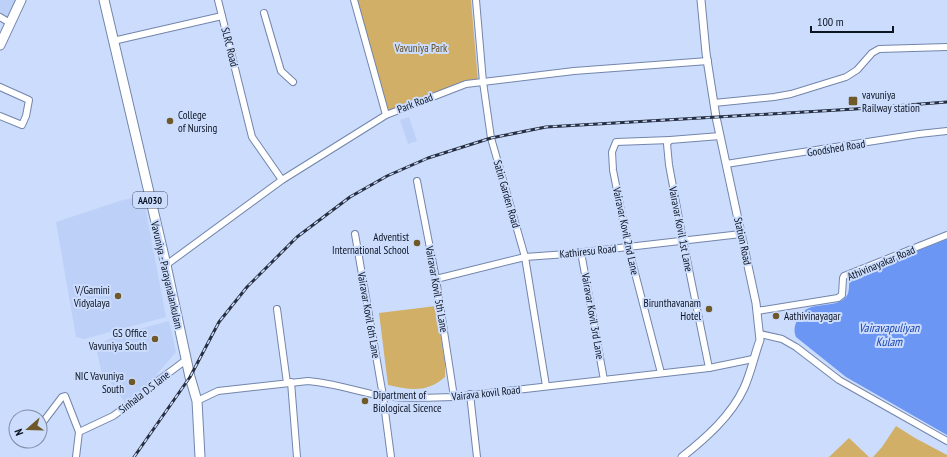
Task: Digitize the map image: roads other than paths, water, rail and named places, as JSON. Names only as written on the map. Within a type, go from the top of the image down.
[{"type":"highway","points":[[0,44],[21,0]]},
{"type":"highway","name":"Vavuniya - Parayanalankulam","points":[[104,0],[166,265],[186,360],[197,401],[200,457]]},
{"type":"main road","name":"Station Road","points":[[682,457],[712,432],[730,411],[744,388],[760,340],[757,311],[714,103],[701,0]]},
{"type":"street","points":[[218,0],[222,16]]},
{"type":"street","points":[[354,0],[386,115]]},
{"type":"street","name":"Satin Garden Road","points":[[476,0],[483,82],[491,138],[525,257],[546,386]]},
{"type":"street","points":[[264,14],[281,71],[293,82]]},
{"type":"street","name":"SLRC Road","points":[[113,41],[222,16],[252,137],[282,180]]},
{"type":"street","points":[[0,17],[10,23]]},
{"type":"street","points":[[714,103],[791,94],[846,77],[857,70],[872,53],[880,49],[947,47]]},
{"type":"street","name":"Park Road","points":[[166,265],[282,180],[386,115],[466,84],[574,71],[708,61]]},
{"type":"street","points":[[0,87],[29,100],[26,116],[22,126],[0,116]]},
{"type":"street","name":"Goodshed Road","points":[[726,164],[947,131]]},
{"type":"street","points":[[670,140],[720,136]]},
{"type":"street","name":"Vairavar Kovil 1st Lane","points":[[670,140],[666,144],[666,150],[709,368]]},
{"type":"street","name":"Vairavar Kovil 2nd Lane","points":[[661,373],[628,246],[613,170],[612,152],[616,142],[670,140]]},
{"type":"street","name":"Vairavar Kovil 5th Lane","points":[[417,181],[436,279],[454,397]]},
{"type":"street","name":"Vairavar Kovil 6th Lane","points":[[354,234],[383,396],[391,457]]},
{"type":"street","name":"Kathiresu Road","points":[[436,279],[525,257],[741,234]]},
{"type":"street","name":"Athivinayakar Road","points":[[757,311],[838,298],[842,295],[844,276],[947,235]]},
{"type":"street","name":"Vairavar Kovil 3rd Lane","points":[[581,252],[604,380]]},
{"type":"street","points":[[277,309],[289,382],[297,457]]},
{"type":"street","points":[[760,334],[782,339],[796,347],[839,380],[947,441]]},
{"type":"street","name":"Vairava kovil Road","points":[[197,401],[218,391],[308,381],[322,382],[383,396],[418,398],[454,397],[709,368],[753,359]]},
{"type":"street","name":"Sinhala D.S lane","points":[[79,432],[113,416],[186,360]]},
{"type":"street","points":[[470,394],[477,457]]},
{"type":"street","points":[[48,415],[62,397],[65,396],[79,432],[76,457]]},
{"type":"water","name":"Vairavapuliyan Kulam","points":[[947,239],[947,435],[846,377],[796,337],[794,330],[800,315],[805,310],[812,307],[833,304],[845,298],[853,276]]},
{"type":"railway","points":[[134,457],[190,377],[219,322],[247,287],[297,237],[350,197],[387,176],[428,158],[491,138],[546,127],[855,109],[947,102]]},
{"type":"place","name":"vavuniya Railway station","points":[[853,101]]},
{"type":"place","name":"College of Nursing","points":[[170,121]]},
{"type":"place","name":"Adventist International School","points":[[417,243]]},
{"type":"place","name":"V/Gamini Vidyalaya","points":[[118,296]]},
{"type":"place","name":"Birunthavanam Hotel","points":[[709,309]]},
{"type":"place","name":"Aathivinayagar","points":[[776,316]]},
{"type":"place","name":"GS Office Vavuniya South","points":[[155,339]]},
{"type":"place","name":"NIC Vavuniya South","points":[[132,382]]},
{"type":"place","name":"Dipartment of Biological Sicence","points":[[365,401]]},
{"type":"park label","name":"Vavuniya Park","points":[[421,48]]}]
